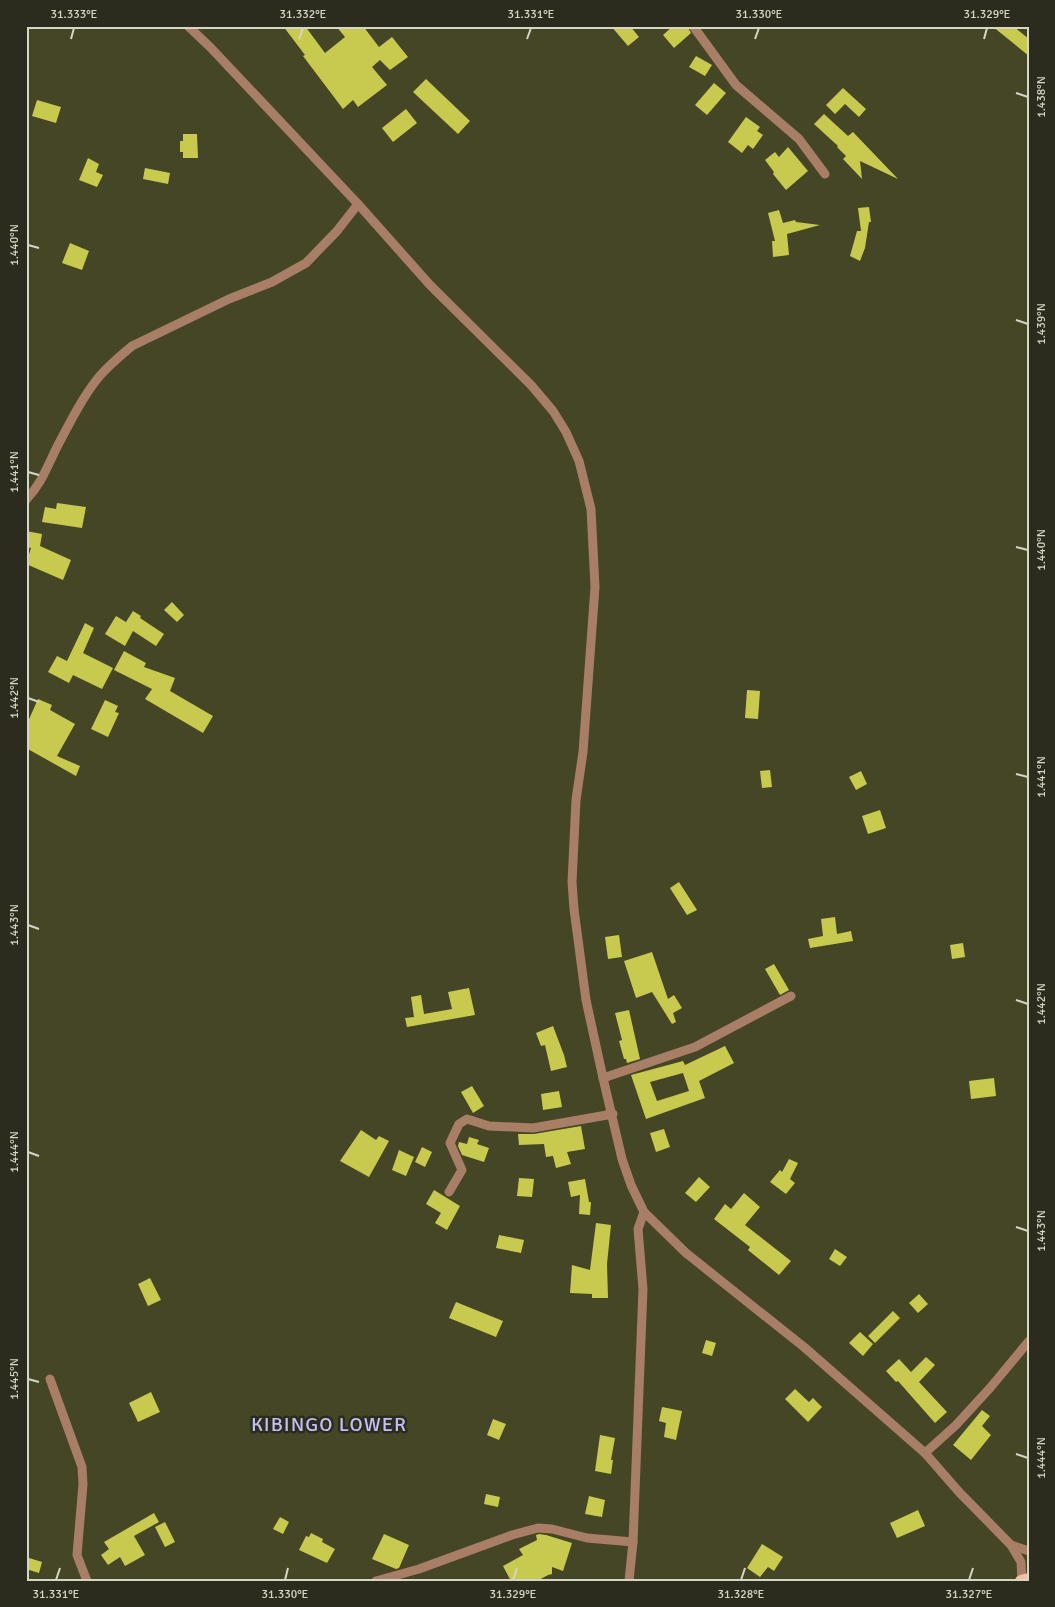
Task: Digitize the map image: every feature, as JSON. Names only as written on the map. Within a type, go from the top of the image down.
[{"type":"main road","points":[[1022,1581],[1029,1579]]},
{"type":"street","points":[[188,26],[358,204],[430,285],[531,385],[553,411],[566,432],[579,461],[591,509],[595,587],[583,752],[576,800],[572,882],[576,934],[586,1000],[622,1159],[631,1185],[644,1212],[686,1253],[797,1341],[925,1453],[1011,1544],[1021,1562],[1022,1581]]},
{"type":"street","points":[[693,26],[736,85],[799,139],[825,174]]},
{"type":"street","points":[[26,500],[36,489],[87,395],[99,377],[120,356],[132,346],[229,299],[272,282],[306,263],[337,231],[358,204]]},
{"type":"street","points":[[603,1078],[695,1047],[792,996]]},
{"type":"street","points":[[449,1192],[462,1170],[450,1143],[459,1124],[467,1119],[489,1126],[533,1128],[613,1114]]},
{"type":"street","points":[[629,1581],[633,1542],[643,1289],[638,1229],[644,1212]]},
{"type":"street","points":[[925,1453],[962,1419],[1029,1341]]},
{"type":"street","points":[[50,1379],[82,1467],[83,1484],[77,1555],[87,1581]]},
{"type":"street","points":[[376,1581],[419,1569],[512,1535],[538,1528],[552,1529],[587,1538],[633,1542]]},
{"type":"street","points":[[1011,1544],[1029,1551]]},
{"type":"building","points":[[283,26],[305,26],[325,53],[345,37],[336,26],[363,26],[379,47],[392,37],[408,57],[390,70],[380,60],[372,67],[387,85],[358,107],[353,100],[343,109]]},
{"type":"building","points":[[611,26],[630,26],[639,37],[628,46]]},
{"type":"building","points":[[673,26],[687,26],[691,33],[674,48],[663,35]]},
{"type":"building","points":[[992,26],[1013,26],[1029,39],[1029,56]]},
{"type":"building","points":[[696,56],[712,65],[705,76],[689,67]]},
{"type":"building","points":[[426,79],[470,121],[458,134],[413,92]]},
{"type":"building","points":[[714,83],[726,93],[707,115],[695,105]]},
{"type":"building","points":[[843,88],[866,109],[859,117],[845,104],[835,114],[826,105]]},
{"type":"building","points":[[37,100],[61,107],[56,123],[32,116]]},
{"type":"building","points":[[406,109],[417,123],[393,142],[382,128]]},
{"type":"building","points":[[824,114],[848,136],[853,132],[898,179],[860,161],[862,179],[843,159],[846,156],[838,146],[814,124]]},
{"type":"building","points":[[746,117],[760,127],[757,131],[763,135],[753,149],[748,145],[742,153],[728,142]]},
{"type":"building","points":[[183,134],[197,134],[198,158],[183,158],[183,152],[180,152],[180,141],[183,141]]},
{"type":"building","points":[[788,147],[808,171],[786,190],[765,160],[775,152],[779,157]]},
{"type":"building","points":[[88,158],[99,164],[96,172],[103,175],[97,187],[79,180]]},
{"type":"building","points":[[145,168],[170,173],[168,184],[143,179]]},
{"type":"building","points":[[869,207],[871,222],[869,222],[865,248],[860,261],[850,256],[857,231],[861,231],[858,208]]},
{"type":"building","points":[[779,210],[783,223],[795,220],[796,222],[820,225],[787,234],[789,255],[773,257],[772,241],[775,241],[768,213]]},
{"type":"building","points":[[70,243],[89,251],[82,270],[62,263]]},
{"type":"building","points":[[57,503],[86,507],[82,528],[42,522],[45,507],[56,509]]},
{"type":"building","points":[[26,531],[42,534],[40,546],[71,560],[63,580],[26,564],[31,548],[26,547]]},
{"type":"building","points":[[172,602],[184,615],[177,622],[164,610]]},
{"type":"building","points":[[133,611],[164,634],[156,646],[133,631],[125,646],[105,634],[116,616],[126,622]]},
{"type":"building","points":[[85,623],[94,628],[83,653],[113,668],[102,689],[73,675],[69,683],[48,672],[57,656],[67,661]]},
{"type":"building","points":[[124,651],[146,663],[144,667],[175,678],[170,691],[213,716],[203,733],[145,699],[152,689],[114,670]]},
{"type":"building","points":[[747,690],[760,691],[758,719],[745,718]]},
{"type":"building","points":[[38,699],[52,705],[50,710],[75,724],[57,756],[80,766],[76,776],[26,748],[26,726]]},
{"type":"building","points":[[105,700],[118,706],[115,712],[119,713],[108,737],[91,729]]},
{"type":"building","points":[[770,770],[772,787],[762,788],[760,771]]},
{"type":"building","points":[[861,771],[867,784],[856,790],[849,777]]},
{"type":"building","points":[[880,810],[886,828],[868,834],[862,816]]},
{"type":"building","points":[[679,882],[697,910],[687,915],[670,888]]},
{"type":"building","points":[[835,917],[837,934],[851,931],[853,941],[810,948],[808,939],[823,936],[821,919]]},
{"type":"building","points":[[619,935],[622,957],[608,959],[605,937]]},
{"type":"building","points":[[963,943],[965,957],[952,959],[950,945]]},
{"type":"building","points":[[652,952],[668,999],[674,995],[682,1008],[673,1013],[676,1022],[672,1024],[652,992],[636,998],[624,961]]},
{"type":"building","points":[[774,964],[789,990],[780,995],[765,969]]},
{"type":"building","points":[[469,988],[475,1015],[407,1027],[405,1018],[414,1017],[411,997],[421,995],[424,1014],[452,1009],[448,992]]},
{"type":"building","points":[[629,1010],[640,1059],[627,1063],[619,1041],[622,1040],[615,1013]]},
{"type":"building","points":[[553,1026],[567,1067],[551,1071],[545,1045],[541,1046],[536,1033]]},
{"type":"building","points":[[725,1046],[734,1063],[699,1081],[705,1098],[646,1119],[631,1075],[683,1061],[685,1065]],"holes":[[[683,1073],[689,1091],[657,1101],[650,1082]]]},
{"type":"building","points":[[994,1078],[996,1096],[971,1099],[969,1081]]},
{"type":"building","points":[[472,1086],[484,1106],[473,1113],[461,1092]]},
{"type":"building","points":[[559,1091],[562,1107],[543,1110],[541,1094]]},
{"type":"building","points":[[581,1126],[585,1149],[567,1152],[571,1164],[556,1168],[553,1156],[546,1157],[544,1144],[519,1145],[518,1134],[534,1134]]},
{"type":"building","points":[[664,1129],[670,1147],[656,1152],[650,1133]]},
{"type":"building","points":[[361,1130],[376,1140],[379,1136],[389,1141],[369,1177],[340,1161]]},
{"type":"building","points":[[469,1137],[479,1140],[477,1144],[489,1148],[484,1162],[462,1155],[458,1146],[459,1142],[467,1144]]},
{"type":"building","points":[[422,1147],[432,1152],[425,1167],[415,1162]]},
{"type":"building","points":[[399,1150],[414,1157],[406,1176],[392,1170]]},
{"type":"building","points":[[789,1159],[798,1163],[790,1179],[795,1183],[786,1194],[770,1182],[780,1170],[782,1172]]},
{"type":"building","points":[[699,1177],[710,1187],[696,1202],[685,1193]]},
{"type":"building","points":[[519,1178],[534,1179],[532,1197],[517,1196]]},
{"type":"building","points":[[585,1179],[589,1202],[591,1202],[590,1215],[579,1214],[580,1195],[571,1197],[568,1182]]},
{"type":"building","points":[[434,1190],[460,1206],[447,1230],[435,1223],[441,1213],[426,1204]]},
{"type":"building","points":[[744,1193],[760,1207],[745,1225],[791,1261],[779,1275],[748,1250],[750,1247],[714,1219],[725,1204],[731,1209]]},
{"type":"building","points":[[596,1223],[611,1225],[607,1264],[608,1298],[592,1298],[592,1294],[570,1293],[572,1265],[590,1270]]},
{"type":"building","points":[[499,1235],[524,1240],[521,1253],[496,1248]]},
{"type":"building","points":[[835,1249],[847,1257],[840,1266],[829,1259]]},
{"type":"building","points":[[150,1278],[161,1300],[148,1306],[138,1284]]},
{"type":"building","points":[[919,1294],[928,1304],[918,1313],[909,1303]]},
{"type":"building","points":[[456,1302],[503,1321],[496,1337],[449,1318]]},
{"type":"building","points":[[893,1311],[900,1318],[875,1343],[868,1336]]},
{"type":"building","points":[[860,1332],[873,1344],[863,1356],[849,1343]]},
{"type":"building","points":[[706,1340],[716,1343],[712,1356],[702,1353]]},
{"type":"building","points":[[926,1357],[935,1365],[919,1382],[947,1412],[935,1423],[898,1381],[896,1382],[886,1371],[899,1359],[911,1372]]},
{"type":"building","points":[[795,1389],[809,1402],[813,1398],[822,1407],[808,1422],[785,1399]]},
{"type":"building","points":[[151,1392],[160,1412],[138,1422],[129,1403]]},
{"type":"building","points":[[662,1407],[682,1411],[676,1440],[664,1437],[666,1423],[659,1421]]},
{"type":"building","points":[[982,1410],[990,1416],[982,1426],[991,1435],[971,1460],[953,1445]]},
{"type":"building","points":[[493,1419],[506,1424],[499,1440],[487,1435]]},
{"type":"building","points":[[600,1435],[615,1438],[611,1460],[613,1460],[611,1474],[595,1471]]},
{"type":"building","points":[[486,1494],[500,1497],[498,1507],[484,1504]]},
{"type":"building","points":[[589,1496],[605,1500],[602,1517],[585,1514]]},
{"type":"building","points":[[918,1510],[925,1526],[897,1538],[890,1523]]},
{"type":"building","points":[[154,1513],[159,1522],[134,1536],[145,1555],[125,1566],[120,1557],[108,1565],[101,1555],[109,1549],[104,1542]]},
{"type":"building","points":[[280,1517],[289,1522],[283,1534],[273,1529]]},
{"type":"building","points":[[165,1522],[175,1542],[165,1547],[155,1527]]},
{"type":"building","points":[[311,1533],[323,1539],[322,1542],[335,1549],[327,1563],[299,1550],[306,1536],[309,1537]]},
{"type":"building","points":[[384,1534],[409,1545],[399,1568],[396,1569],[372,1559]]},
{"type":"building","points":[[539,1534],[572,1543],[563,1571],[552,1567],[552,1574],[537,1581],[511,1581],[503,1566],[523,1555],[519,1549],[537,1540],[536,1535]]},
{"type":"building","points":[[762,1544],[783,1557],[774,1571],[768,1567],[760,1577],[747,1568]]},
{"type":"building","points":[[26,1557],[42,1562],[39,1573],[26,1569]]},
{"type":"district","name":"KIBINGO LOWER","points":[[329,1424]]}]
